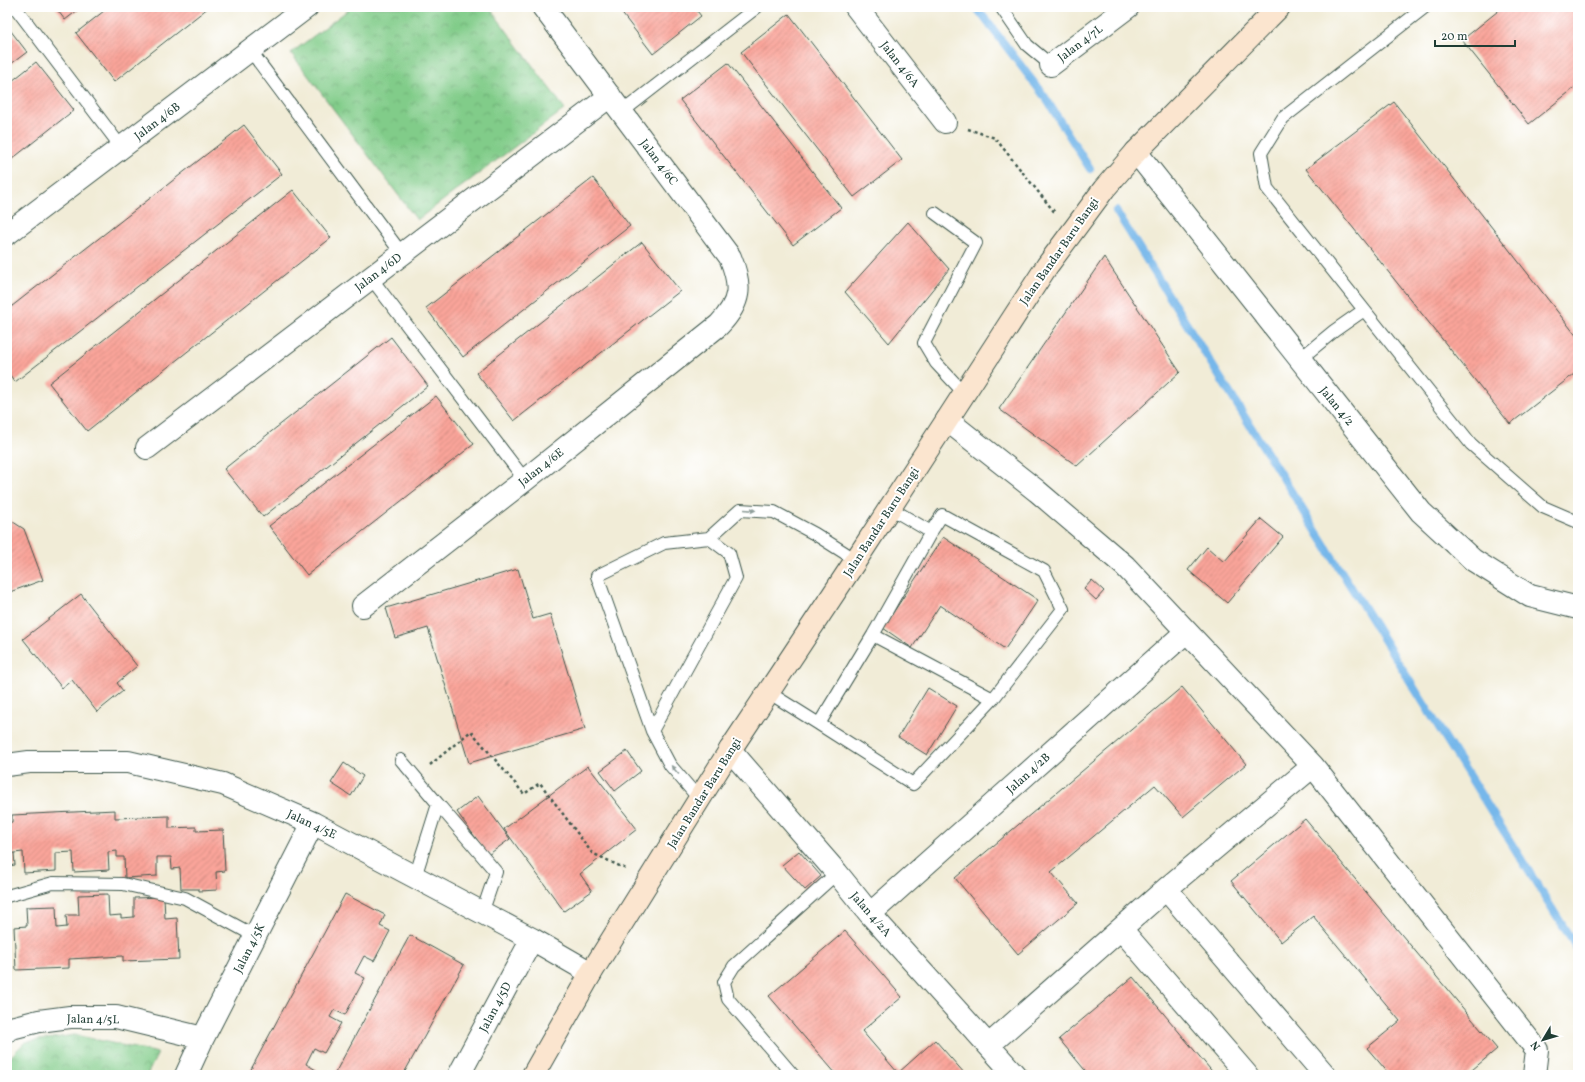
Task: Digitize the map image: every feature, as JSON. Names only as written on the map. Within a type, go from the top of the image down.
[{"type":"street","name":"Jalan 4/6B","points":[[7,234],[307,7]]},
{"type":"street","name":"Jalan 4/6C","points":[[543,7],[730,257],[737,273],[738,294],[731,313],[719,325]]},
{"type":"street","name":"Jalan 4/6A","points":[[856,7],[945,122]]},
{"type":"street","name":"Jalan 4/7L","points":[[1051,65],[1128,7]]},
{"type":"street","name":"Jalan Bandar Baru Bangi","points":[[533,1075],[591,973],[730,750],[856,560],[1047,266],[1104,189],[1136,152],[1279,7]]},
{"type":"street","name":"Jalan 4/6D","points":[[147,448],[402,254],[616,104]]},
{"type":"street","name":"Jalan 4/2","points":[[1136,152],[1421,512],[1473,560],[1530,596],[1578,608]]},
{"type":"street","name":"Jalan 4/6E","points":[[362,606],[719,325]]},
{"type":"street","points":[[947,420],[1037,491],[1125,566],[1313,766],[1537,1050],[1534,1075]]},
{"type":"street","name":"Jalan 4/2B","points":[[870,914],[1186,632]]},
{"type":"street","name":"Jalan 4/2A","points":[[730,750],[837,873],[870,914],[1015,1075]]},
{"type":"street","name":"Jalan 4/5E","points":[[7,765],[29,762],[128,762],[223,784],[313,822],[532,939],[591,973]]},
{"type":"street","points":[[989,1046],[1166,889],[1313,766]]},
{"type":"street","name":"Jalan 4/5K","points":[[186,1075],[203,1038],[313,822]]},
{"type":"street","points":[[1166,889],[1325,1075]]},
{"type":"street","points":[[1121,929],[1247,1075]]},
{"type":"street","name":"Jalan 4/5D","points":[[459,1075],[532,939]]},
{"type":"street","name":"Jalan 4/5L","points":[[8,1027],[70,1017],[116,1017],[203,1038]]},
{"type":"lane","points":[[14,7],[122,148]]},
{"type":"lane","points":[[616,104],[757,7]]},
{"type":"lane","points":[[1001,7],[1027,45],[1051,65]]},
{"type":"lane","points":[[1425,7],[1283,118],[1261,153],[1267,188],[1471,444],[1542,508],[1578,522]]},
{"type":"lane","points":[[250,50],[402,254]]},
{"type":"lane","points":[[935,213],[976,243],[924,343],[936,363],[964,393]]},
{"type":"lane","points":[[371,278],[524,480]]},
{"type":"lane","points":[[1300,359],[1364,310]]},
{"type":"lane","points":[[890,508],[931,532]]},
{"type":"lane","points":[[700,800],[670,764],[652,731],[597,576],[664,543],[708,538],[740,510],[774,512],[815,534],[856,560]]},
{"type":"lane","points":[[768,692],[913,784],[993,699],[1063,609],[1044,571],[942,515],[819,724]]},
{"type":"lane","points":[[652,731],[736,578],[729,553],[708,538]]},
{"type":"lane","points":[[872,635],[993,699]]},
{"type":"lane","points":[[401,760],[496,872],[482,913]]},
{"type":"lane","points":[[415,877],[438,804]]},
{"type":"lane","points":[[793,1075],[728,999],[724,982],[734,966],[837,873]]},
{"type":"lane","points":[[7,896],[52,883],[123,884],[185,898],[256,936]]},
{"type":"path","points":[[945,122],[995,138],[1071,233]]},
{"type":"path","points":[[415,777],[471,731],[524,794],[540,783],[592,853],[648,880]]},
{"type":"green space","points":[[352,7],[489,7],[565,109],[417,220],[291,53]]},
{"type":"green space","points":[[75,1035],[158,1053],[147,1075],[7,1075],[7,1060],[25,1042]]},
{"type":"building","points":[[55,7],[82,7],[65,20]]},
{"type":"building","points":[[109,7],[209,7],[114,82],[76,33]]},
{"type":"building","points":[[617,7],[694,7],[701,16],[653,54]]},
{"type":"building","points":[[1503,7],[1578,7],[1578,85],[1529,124],[1462,40]]},
{"type":"building","points":[[789,14],[902,160],[854,197],[741,52]]},
{"type":"building","points":[[7,26],[27,52],[7,67]]},
{"type":"building","points":[[36,62],[74,110],[7,163],[7,85]]},
{"type":"building","points":[[728,63],[841,208],[793,245],[680,100]]},
{"type":"building","points":[[1394,102],[1578,338],[1578,371],[1510,424],[1306,169]]},
{"type":"building","points":[[244,125],[282,174],[15,382],[7,371],[7,310]]},
{"type":"building","points":[[593,178],[630,226],[463,357],[426,308]]},
{"type":"building","points":[[293,190],[331,238],[87,431],[49,383]]},
{"type":"building","points":[[908,222],[949,269],[889,343],[845,292]]},
{"type":"building","points":[[642,242],[680,291],[514,421],[476,373]]},
{"type":"building","points":[[1104,257],[1180,372],[1077,466],[999,409]]},
{"type":"building","points":[[391,337],[428,386],[263,517],[224,469]]},
{"type":"building","points":[[436,396],[474,444],[307,575],[269,526]]},
{"type":"building","points":[[7,518],[24,529],[43,580],[7,593]]},
{"type":"building","points":[[1261,519],[1283,537],[1227,603],[1188,570],[1207,547],[1224,562]]},
{"type":"building","points":[[943,537],[1038,600],[1005,649],[940,605],[912,648],[883,628]]},
{"type":"building","points":[[518,569],[533,619],[550,614],[585,729],[469,763],[428,628],[395,638],[386,608]]},
{"type":"building","points":[[1092,580],[1104,591],[1096,600],[1084,589]]},
{"type":"building","points":[[81,594],[137,666],[117,683],[123,691],[97,712],[72,680],[62,688],[23,639]]},
{"type":"building","points":[[1182,687],[1246,764],[1183,817],[1155,785],[1051,872],[1078,903],[1018,954],[955,878]]},
{"type":"building","points":[[928,688],[957,706],[927,755],[898,737]]},
{"type":"building","points":[[627,751],[641,771],[615,791],[600,771]]},
{"type":"building","points":[[344,763],[363,776],[351,796],[331,783]]},
{"type":"building","points":[[588,766],[637,829],[580,874],[592,891],[564,911],[504,829]]},
{"type":"building","points":[[478,796],[510,839],[488,855],[457,812]]},
{"type":"building","points":[[115,810],[115,818],[169,816],[169,828],[196,827],[196,831],[223,830],[225,871],[216,872],[217,890],[199,891],[199,889],[181,889],[180,868],[172,869],[171,857],[157,857],[157,876],[125,878],[124,857],[117,857],[117,851],[108,852],[109,870],[74,872],[73,852],[56,853],[56,871],[24,873],[23,852],[14,853],[15,865],[7,866],[7,823],[12,822],[12,815]]},
{"type":"building","points":[[1305,819],[1497,1049],[1466,1075],[1390,1075],[1367,1048],[1400,1021],[1313,916],[1281,942],[1231,881]]},
{"type":"building","points":[[799,851],[821,876],[805,890],[782,865]]},
{"type":"building","points":[[108,894],[109,916],[121,915],[121,918],[134,917],[134,898],[164,897],[165,919],[177,918],[179,959],[123,961],[123,956],[69,959],[69,968],[16,970],[14,927],[27,926],[26,907],[56,906],[57,928],[67,927],[66,915],[79,915],[78,895]]},
{"type":"building","points":[[345,894],[385,915],[380,926],[390,931],[374,961],[364,956],[355,973],[365,978],[345,1015],[334,1010],[330,1017],[341,1023],[324,1053],[314,1048],[306,1064],[316,1070],[313,1075],[248,1075]]},
{"type":"building","points":[[845,931],[902,997],[862,1031],[898,1073],[935,1040],[966,1075],[837,1075],[769,996]]},
{"type":"building","points":[[410,935],[464,965],[403,1075],[334,1075]]},
{"type":"building","points":[[1133,977],[1215,1075],[1089,1075],[1059,1039]]},
{"type":"waterway","points":[[976,7],[1045,97],[1090,169]]},
{"type":"waterway","points":[[1116,211],[1578,950]]}]
